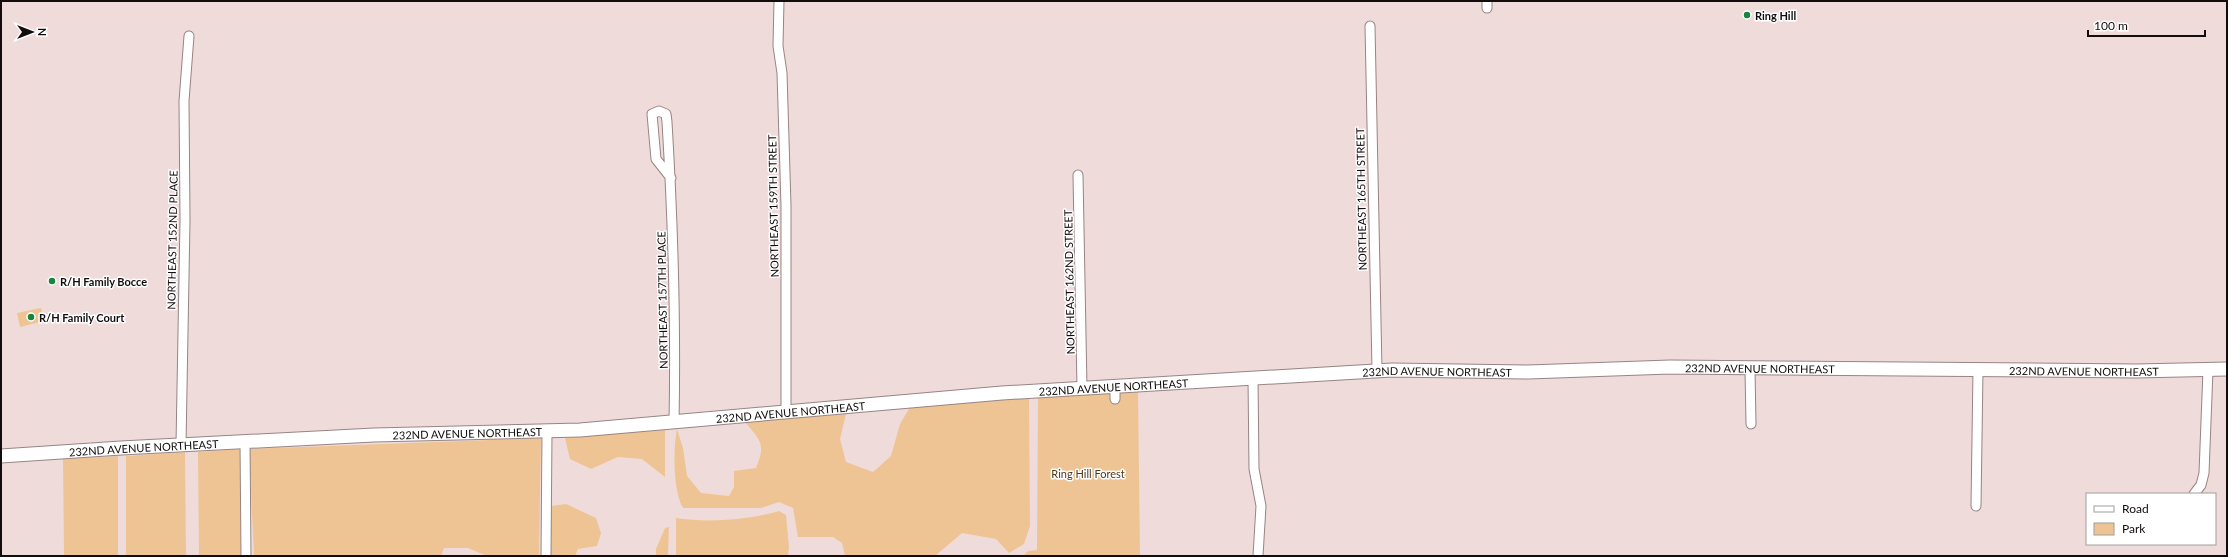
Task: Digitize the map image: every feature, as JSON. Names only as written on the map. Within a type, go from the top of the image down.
[{"type":"street","name":"NORTHEAST 159TH STREET","points":[[779,1],[778,46],[782,74],[786,206],[786,411]]},
{"type":"street","name":"NORTHEAST 165TH STREET","points":[[1370,26],[1376,370]]},
{"type":"street","name":"NORTHEAST 152ND PLACE","points":[[181,445],[185,220],[184,101],[189,36]]},
{"type":"street","name":"NORTHEAST 157TH PLACE","points":[[670,178],[656,160],[652,114],[659,111],[666,114],[670,178],[676,339],[674,423]]},
{"type":"street","name":"NORTHEAST 162ND STREET","points":[[1078,175],[1082,388]]},
{"type":"street","name":"232ND AVENUE NORTHEAST","points":[[1,456],[244,441],[434,433],[547,432],[674,423],[786,411],[1082,388],[1115,393],[1253,378],[1376,370],[1419,369],[1528,372],[1670,368],[1750,370],[2227,369]]},
{"type":"street","points":[[1750,370],[1751,424]]},
{"type":"street","points":[[1976,506],[1978,370]]},
{"type":"street","points":[[2195,493],[2201,485],[2204,473],[2208,370]]},
{"type":"street","points":[[1253,378],[1254,469],[1262,506],[1258,556]]},
{"type":"street","points":[[546,556],[547,432]]},
{"type":"street","points":[[244,441],[246,556]]},
{"type":"green space","name":"R/H Family Court","points":[[41,308],[44,321],[20,327],[17,313]]},
{"type":"green space","name":"Ring Hill Forest","points":[[1138,390],[1140,556],[1023,556],[1028,551],[1037,550],[1038,395]]},
{"type":"green space","points":[[1029,396],[1030,526],[1024,544],[1009,553],[996,539],[962,533],[935,556],[845,556],[842,543],[833,537],[798,537],[793,508],[779,502],[761,508],[683,508],[677,492],[675,447],[677,429],[683,448],[687,476],[701,493],[729,496],[734,487],[734,471],[756,468],[761,453],[758,439],[745,422],[846,414],[840,439],[846,462],[873,472],[891,456],[900,424],[910,407]]},
{"type":"green space","points":[[665,430],[665,477],[642,459],[618,457],[591,469],[570,459],[565,438]]},
{"type":"green space","points":[[541,438],[539,556],[487,556],[468,548],[444,548],[441,556],[254,556],[249,449]]},
{"type":"green space","points":[[240,449],[242,556],[199,556],[198,452]]},
{"type":"green space","points":[[185,452],[186,556],[126,556],[126,456]]},
{"type":"green space","points":[[118,456],[118,556],[64,556],[63,459]]},
{"type":"green space","points":[[566,504],[596,518],[601,533],[597,546],[578,549],[575,556],[550,556],[551,506]]},
{"type":"green space","points":[[779,511],[786,515],[789,547],[788,556],[676,556],[676,518],[688,520],[728,520],[755,517]]},
{"type":"green space","points":[[669,527],[668,556],[656,556],[656,549],[665,528]]},
{"type":"place","name":"Ring Hill","points":[[1747,15]]},
{"type":"place","name":"R/H Family Bocce","points":[[52,281]]},
{"type":"place","name":"R/H Family Court","points":[[31,317]]}]
